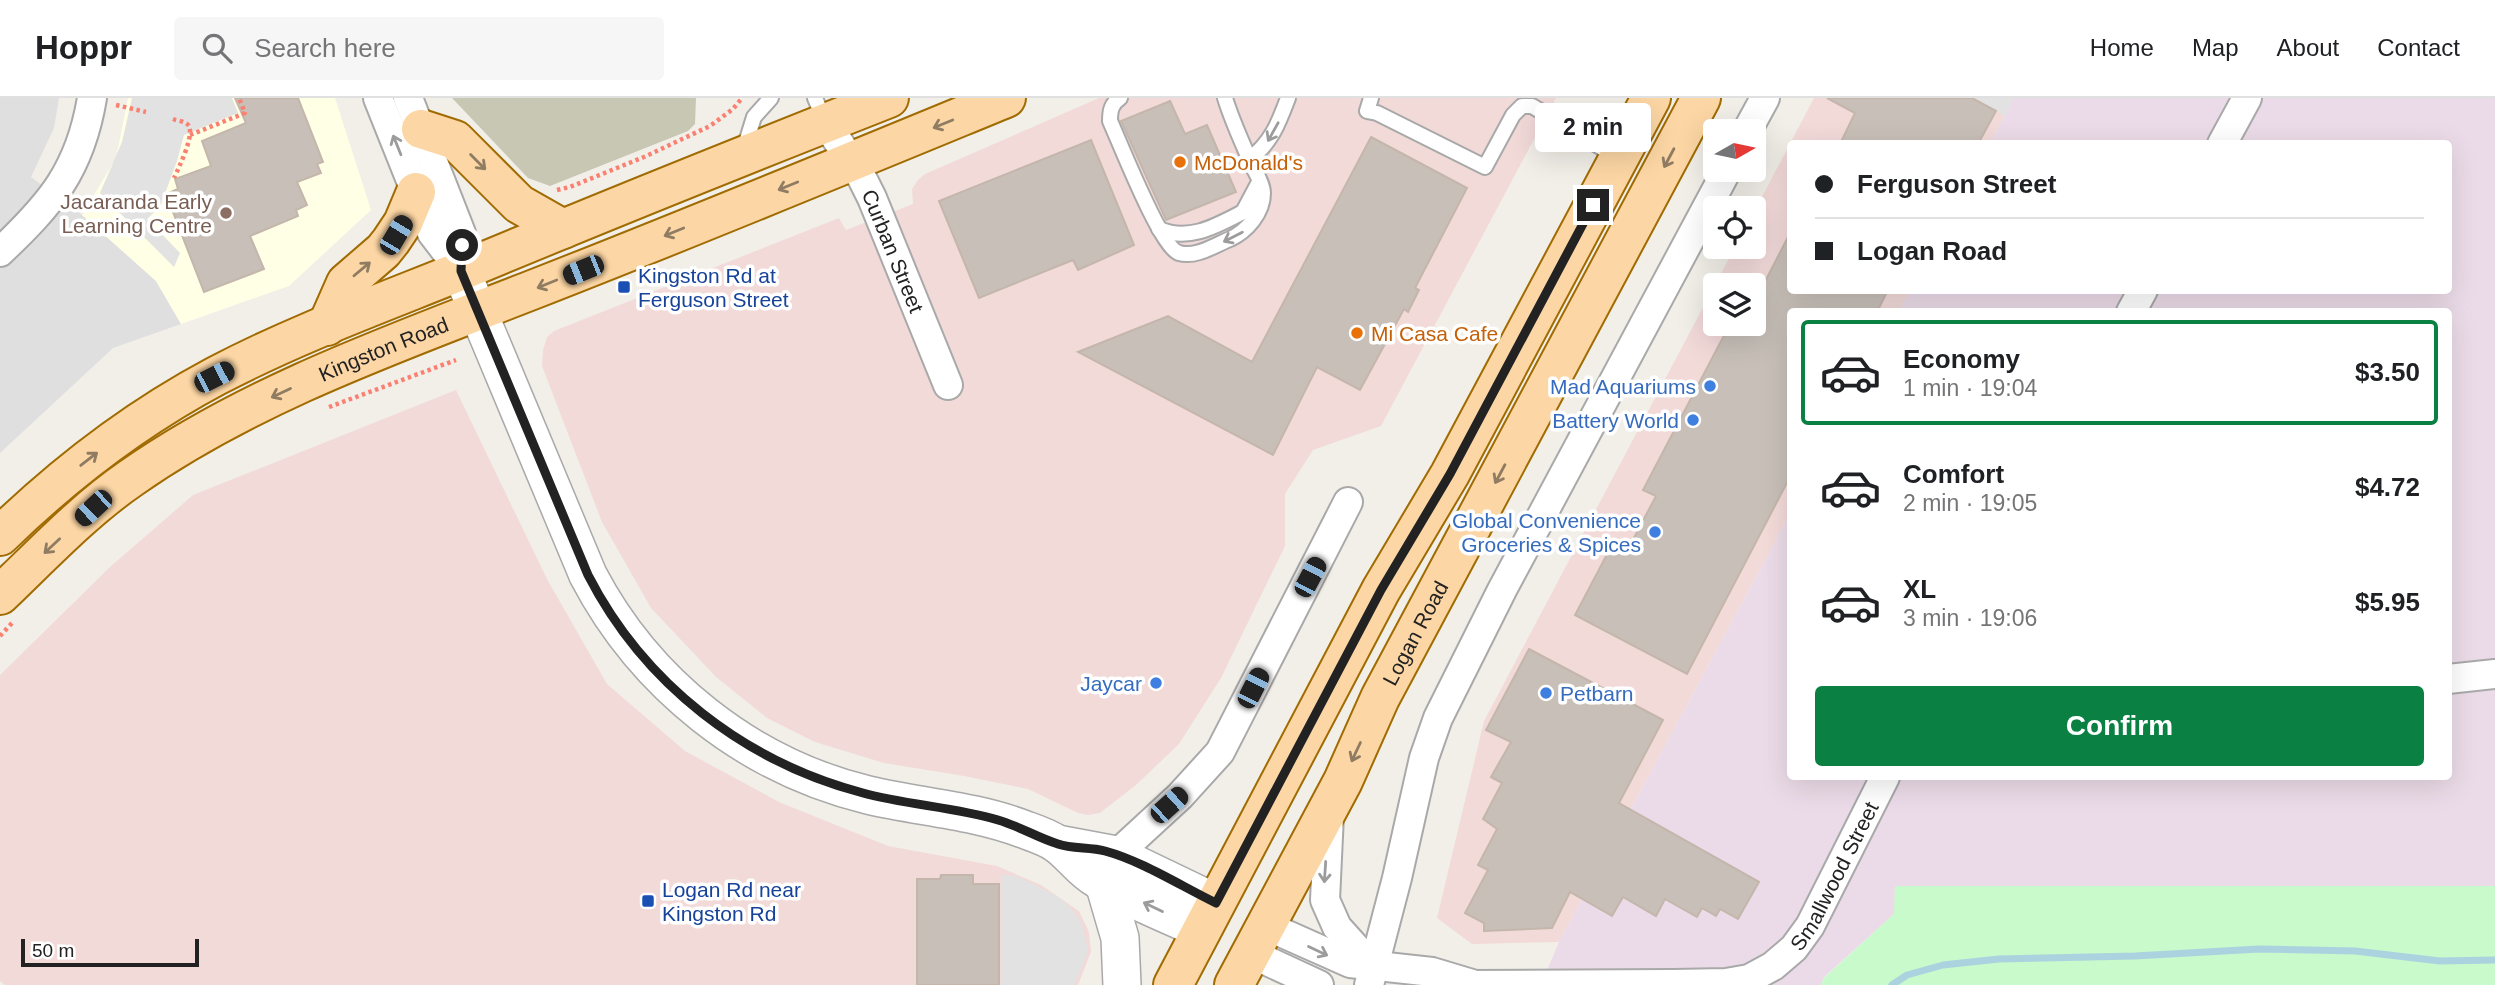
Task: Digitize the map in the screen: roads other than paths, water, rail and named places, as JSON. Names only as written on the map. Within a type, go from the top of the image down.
[{"type":"main road","name":"Kingston Road","points":[[9,606],[93,508],[130,478],[217,426],[285,391],[1006,98]]},
{"type":"main road","points":[[1173,985],[1375,602],[1450,474],[1651,98]]},
{"type":"main road","name":"Logan Road","points":[[1250,955],[1330,804],[1380,698],[1701,98]]},
{"type":"main road","name":"Kingston Road","points":[[0,536],[66,477],[144,419],[214,377],[327,326],[741,157],[820,111],[886,99]]},
{"type":"main road","points":[[414,113],[456,140],[519,204],[563,229]]},
{"type":"main road","points":[[327,326],[346,283],[383,251],[403,223],[416,192]]},
{"type":"main road","points":[[1209,917],[1250,955]]},
{"type":"street","points":[[378,98],[432,233],[461,271],[479,311],[563,519],[593,584],[622,631],[676,692],[734,738],[806,775],[867,794],[1001,821],[1057,844],[1086,871],[1110,869],[1209,917]]},
{"type":"street","points":[[1754,119],[1765,98]]},
{"type":"street","points":[[2224,140],[2247,98]]},
{"type":"street","points":[[0,252],[38,216],[57,192],[100,101]]},
{"type":"street","name":"Curban Street","points":[[820,111],[876,208],[948,385]]},
{"type":"street","points":[[414,113],[461,233],[461,271]]},
{"type":"street","points":[[1365,979],[1397,878],[1424,758],[1437,718],[1502,590],[1721,182]]},
{"type":"street","points":[[1110,869],[1220,752],[1348,502]]},
{"type":"street","points":[[2452,679],[2495,674]]},
{"type":"street","name":"Smallwood Street","points":[[1250,955],[1336,959],[1365,979],[1432,972],[1471,985],[1726,983],[1749,979],[1773,966],[1794,948],[1810,926],[1883,780]]},
{"type":"street","points":[[1330,804],[1325,900],[1365,979]]},
{"type":"street","points":[[1110,869],[1120,938],[1122,985]]},
{"type":"street","points":[[1250,955],[1320,985]]},
{"type":"lane","points":[[741,157],[754,117],[771,98]]},
{"type":"lane","points":[[1120,98],[1110,110],[1110,121],[1159,229],[1175,252],[1184,254],[1199,252],[1238,235],[1249,227],[1259,210],[1263,193],[1225,98]]},
{"type":"lane","points":[[1249,159],[1261,151],[1269,140],[1288,98]]},
{"type":"lane","points":[[1371,98],[1367,111],[1377,113],[1485,167],[1513,115],[1530,102],[1532,106],[1619,157]]},
{"type":"waterway","points":[[1892,985],[1907,975],[1943,965],[1999,959],[2135,956],[2259,949],[2355,951],[2440,961],[2495,960]]},
{"type":"place","name":"McDonald's","points":[[1180,162]]},
{"type":"place","name":"Jacaranda Early Learning Centre","points":[[226,213]]},
{"type":"place","name":"Kingston Rd at Ferguson Street","points":[[624,287]]},
{"type":"place","name":"Mi Casa Cafe","points":[[1357,333]]},
{"type":"place","name":"Mad Aquariums","points":[[1710,386]]},
{"type":"place","name":"Battery World","points":[[1693,420]]},
{"type":"place","name":"Global Convenience Groceries & Spices","points":[[1655,532]]},
{"type":"place","name":"Jaycar","points":[[1156,683]]},
{"type":"place","name":"Petbarn","points":[[1546,693]]},
{"type":"place","name":"Logan Rd near Kingston Rd","points":[[648,901]]}]
